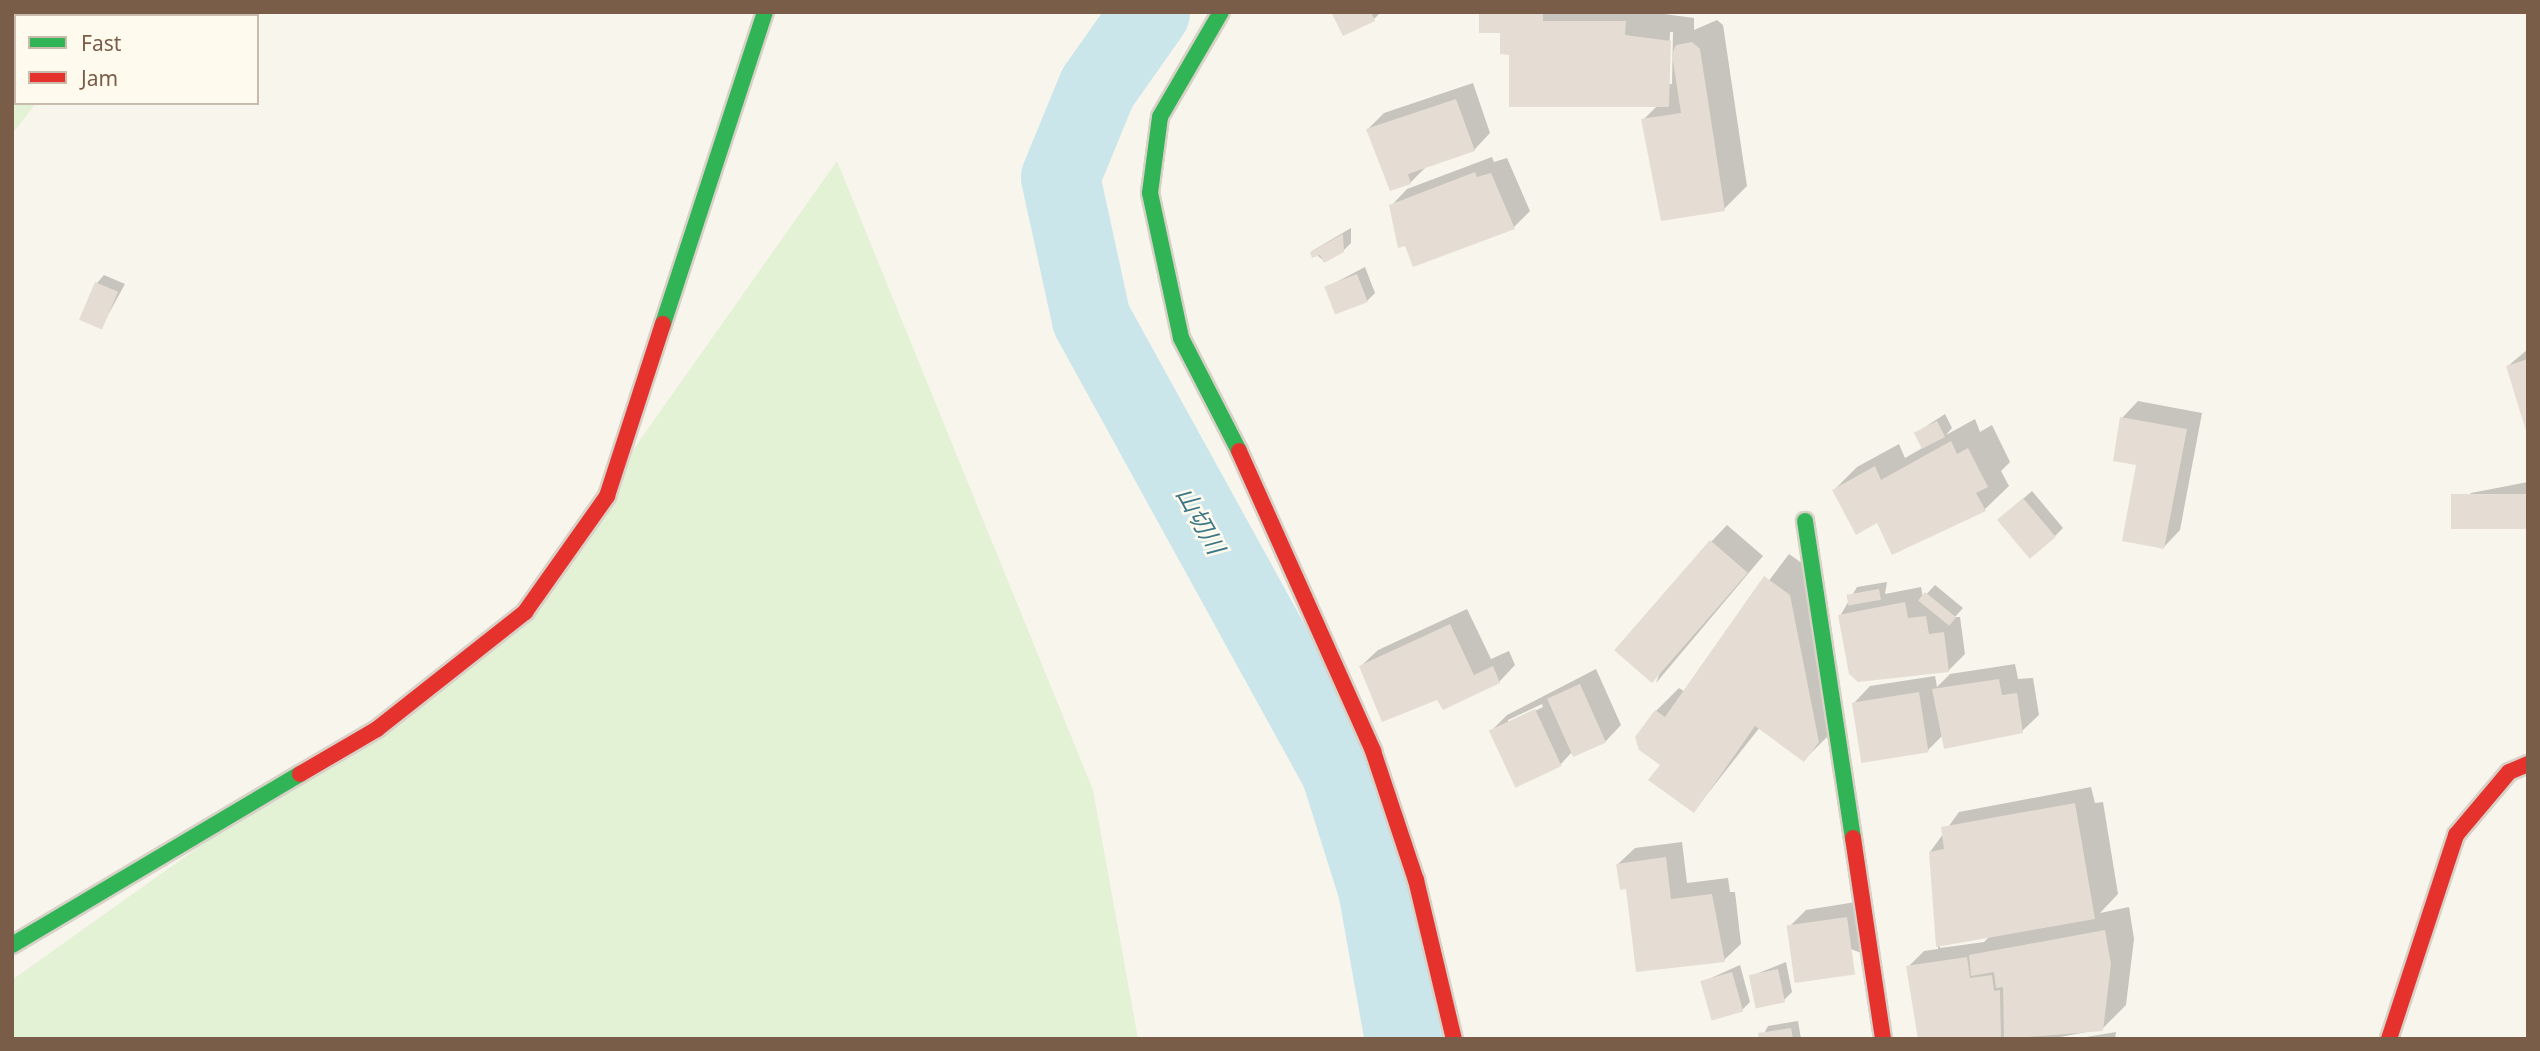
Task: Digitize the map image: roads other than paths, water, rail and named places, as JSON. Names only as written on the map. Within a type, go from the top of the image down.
[{"type":"street","points":[[12,945],[377,729],[525,612],[607,496],[765,12]]},
{"type":"street","points":[[1221,12],[1160,117],[1150,193],[1181,338],[1255,482],[1373,751],[1416,880],[1454,1039]]},
{"type":"street","points":[[1805,521],[1883,1039]]},
{"type":"street","points":[[2389,1039],[2456,835],[2510,772],[2528,764]]},
{"type":"waterway","name":"山切川","points":[[1150,12],[1097,87],[1060,177],[1091,319],[1340,771],[1377,888],[1404,1039]]}]
